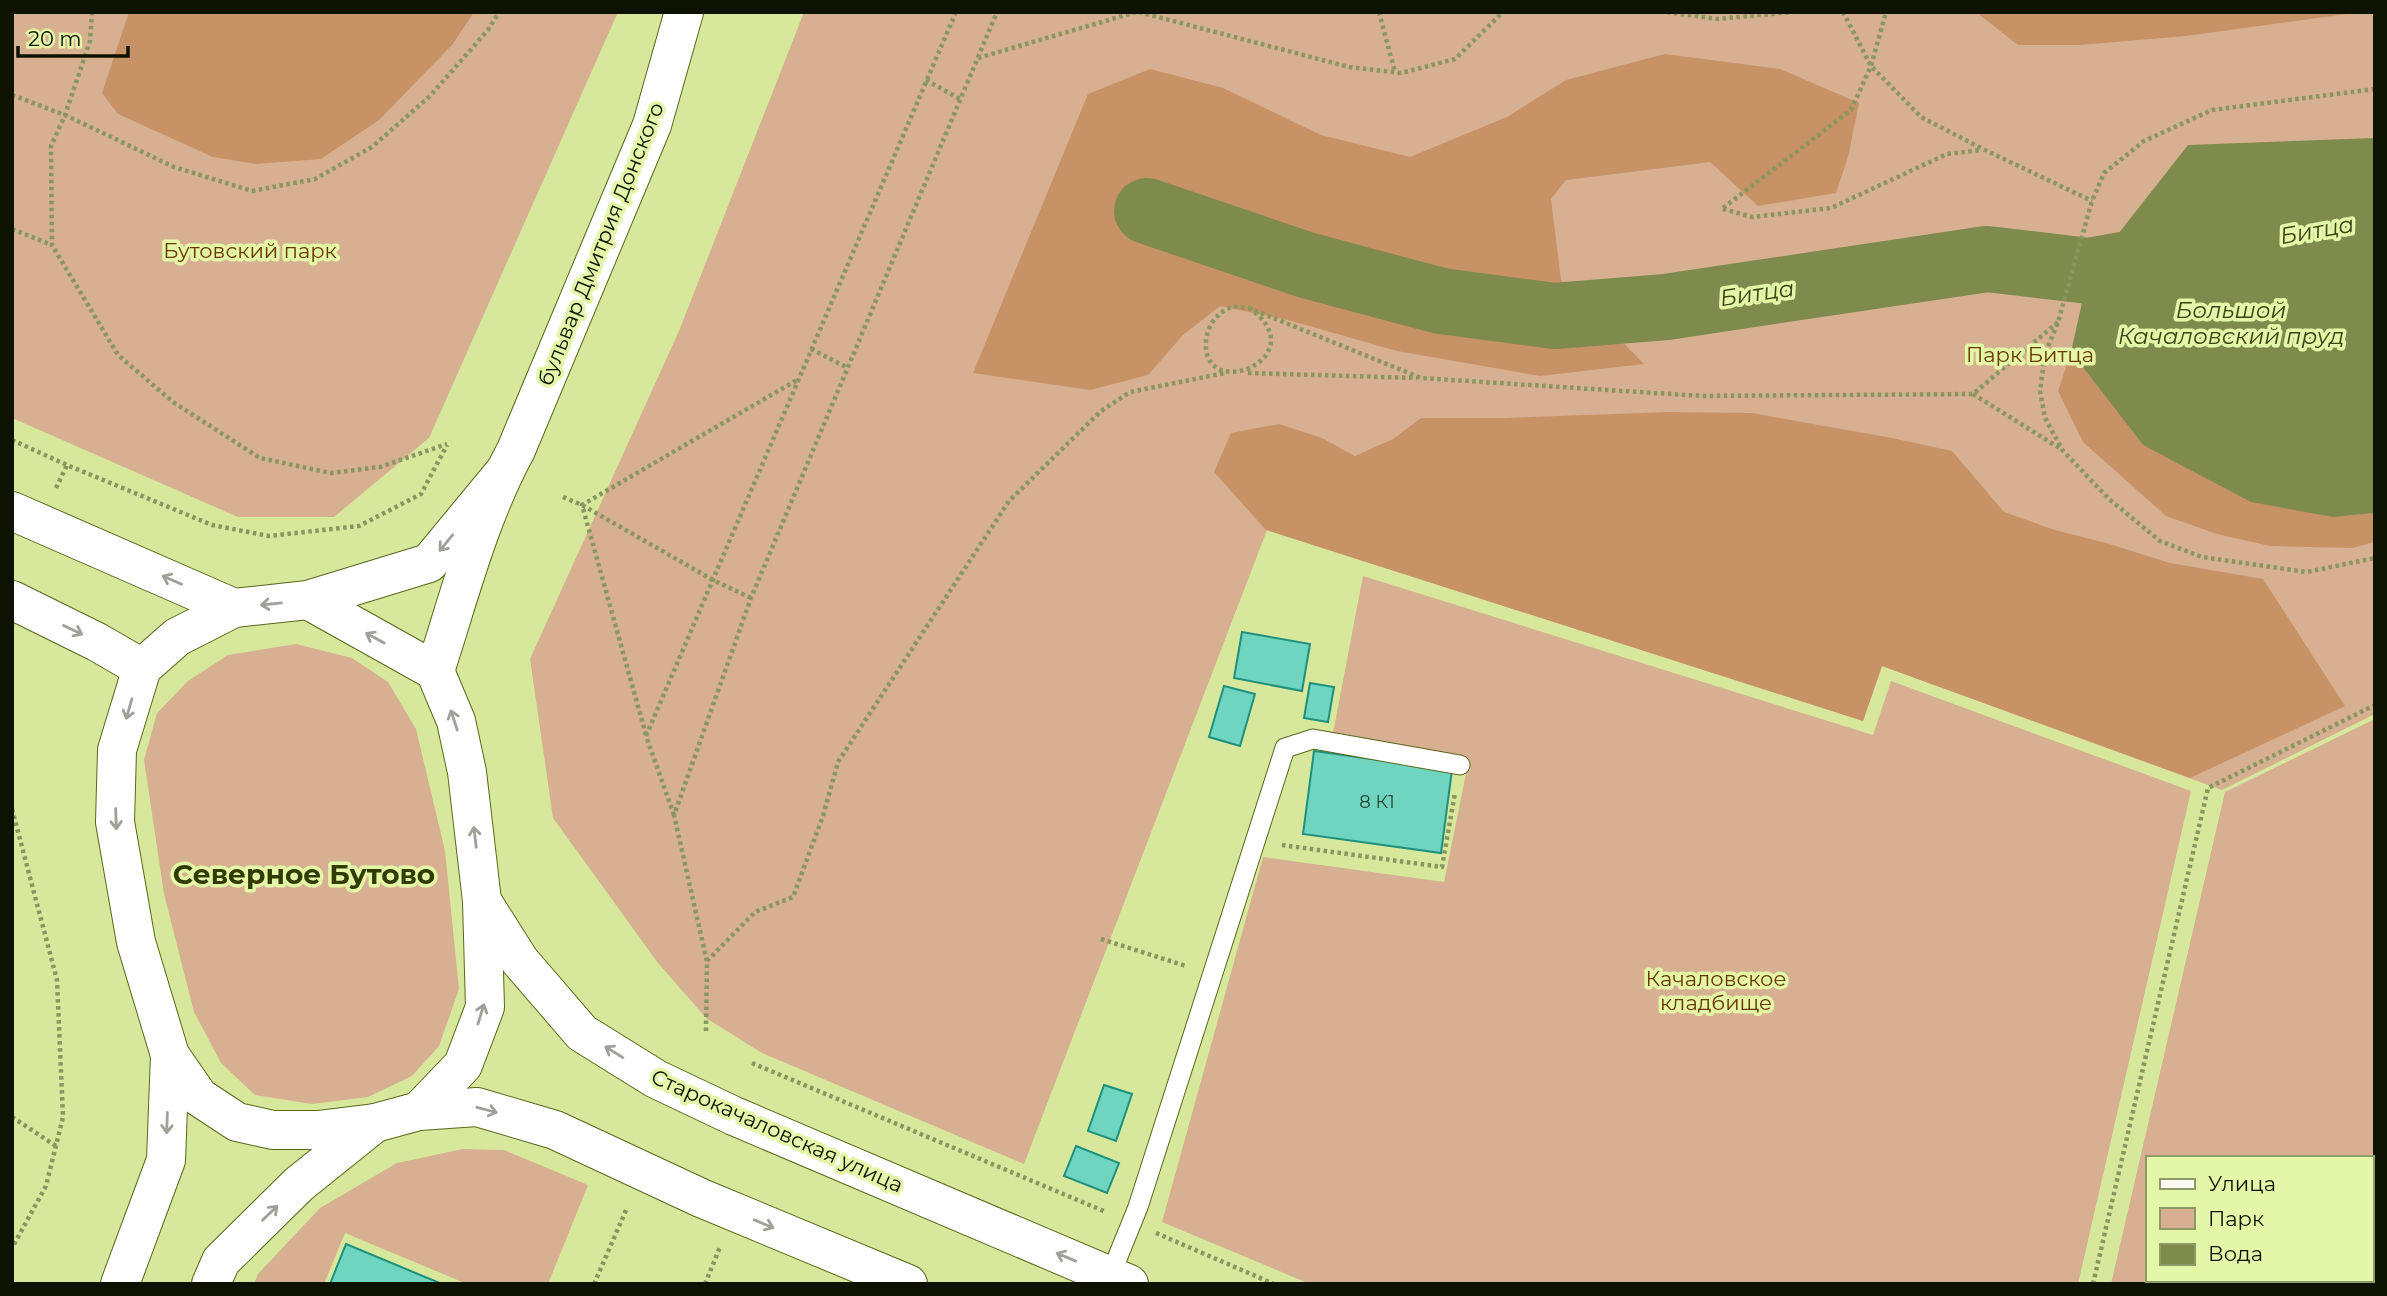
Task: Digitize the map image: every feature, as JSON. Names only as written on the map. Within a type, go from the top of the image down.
[{"type":"street","name":"бульвар Дмитрия Донского","points":[[505,471],[652,125],[684,12]]},
{"type":"street","points":[[505,471],[429,564],[308,600],[234,608],[177,637],[142,668],[117,750],[115,822],[136,942],[170,1055],[199,1097],[237,1122],[273,1130],[318,1130],[375,1123],[419,1111],[477,1107],[555,1130],[701,1198],[908,1284]]},
{"type":"street","points":[[435,671],[475,547],[505,471]]},
{"type":"street","points":[[27,517],[234,608]]},
{"type":"street","points":[[12,600],[97,642],[142,668]]},
{"type":"street","points":[[308,600],[435,671],[456,721],[467,772],[482,901],[485,1007],[463,1065],[419,1111]]},
{"type":"street","name":"Старокачаловская улица","points":[[482,901],[520,961],[582,1033],[656,1079],[734,1116],[1119,1280]]},
{"type":"street","points":[[120,1284],[166,1160],[170,1055]]},
{"type":"street","points":[[211,1284],[221,1261],[289,1194],[375,1123]]},
{"type":"lane","points":[[1119,1280],[1131,1223],[1214,975],[1285,748],[1313,739],[1460,765]]},
{"type":"path","points":[[12,440],[212,525],[269,536],[359,526],[421,494],[447,444],[380,467],[331,473],[260,458],[173,402],[118,355],[52,245],[51,146],[65,116],[90,41],[92,12]]},
{"type":"path","points":[[12,95],[65,116],[174,167],[252,191],[315,179],[372,147],[430,96],[488,30],[499,12]]},
{"type":"path","points":[[646,736],[956,12]]},
{"type":"path","points":[[674,815],[751,598],[997,12]]},
{"type":"path","points":[[977,59],[1138,12],[1349,67],[1401,74],[1455,59],[1503,12]]},
{"type":"path","points":[[1380,12],[1395,72]]},
{"type":"path","points":[[1667,12],[1717,19],[1793,12]]},
{"type":"path","points":[[1843,12],[1871,66],[1921,117],[2092,201]]},
{"type":"path","points":[[1886,12],[1871,66],[1852,110],[1723,209],[1752,217],[1831,208],[1947,154],[1983,149]]},
{"type":"path","points":[[926,80],[960,99]]},
{"type":"path","points":[[2063,451],[2045,418],[2039,391],[2045,354],[2058,322],[2092,201],[2104,173],[2144,141],[2212,110],[2375,89]]},
{"type":"path","points":[[12,229],[52,245]]},
{"type":"path","points":[[1421,378],[1249,308],[1233,307],[1219,315],[1211,323],[1207,334],[1207,355],[1213,365],[1227,372],[1421,378],[1702,396],[1973,394],[2063,451],[2109,499],[2160,541],[2203,557],[2307,572],[2375,558]]},
{"type":"path","points":[[707,962],[755,912],[793,897],[823,816],[838,762],[1009,501],[1101,411],[1130,392],[1249,370],[1259,364],[1266,356],[1270,332],[1264,318],[1249,308]]},
{"type":"path","points":[[1973,394],[2058,322]]},
{"type":"path","points":[[810,349],[848,368]]},
{"type":"path","points":[[582,505],[797,380]]},
{"type":"path","points":[[27,517],[67,465]]},
{"type":"path","points":[[563,498],[582,505],[713,580],[751,598]]},
{"type":"path","points":[[582,505],[646,736],[674,815],[707,962],[706,1031]]},
{"type":"path","points":[[2093,1284],[2208,788],[2375,705]]},
{"type":"path","points":[[1255,842],[1442,867],[1460,765]]},
{"type":"path","points":[[12,809],[57,980],[62,1117],[46,1186],[12,1248]]},
{"type":"path","points":[[1101,939],[1214,975]]},
{"type":"path","points":[[752,1063],[1275,1284]]},
{"type":"path","points":[[12,1117],[55,1146]]},
{"type":"path","points":[[594,1284],[625,1207],[638,1212]]},
{"type":"path","points":[[705,1284],[720,1247]]},
{"type":"green space","name":"Бутовский парк","points":[[12,12],[618,12],[429,438],[334,517],[238,517],[12,418]]},
{"type":"green space","name":"Парк Битца","points":[[804,12],[2375,12],[2375,714],[2222,790],[1882,666],[1863,721],[1267,530],[1024,1164],[762,1053],[706,1018],[658,963],[553,818],[530,659],[679,331]]},
{"type":"green space","name":"Качаловское кладбище","points":[[1363,576],[1873,735],[1891,681],[2191,791],[2078,1284],[1310,1284],[1162,1222],[1263,857],[1444,882],[1469,759],[1333,733]]},
{"type":"green space","points":[[296,644],[352,658],[388,682],[416,729],[445,851],[459,989],[439,1046],[412,1076],[368,1097],[312,1104],[255,1095],[221,1063],[194,1012],[164,894],[144,760],[157,713],[188,681],[228,655]]},
{"type":"green space","points":[[2375,719],[2375,1250],[2373,1255],[2373,1156],[2146,1156],[2146,1282],[2363,1284],[2111,1284],[2225,792]]},
{"type":"green space","points":[[463,1149],[504,1150],[588,1185],[548,1284],[467,1284],[345,1233],[324,1284],[254,1284],[258,1274],[320,1208],[397,1163]]},
{"type":"shaded area","points":[[129,12],[474,12],[452,45],[379,120],[321,159],[256,164],[213,157],[118,114],[102,93]]},
{"type":"shaded area","points":[[1976,12],[2361,12],[2186,36],[2080,45],[2018,45]]},
{"type":"shaded area","points":[[1665,54],[1780,69],[1859,103],[1848,157],[1836,193],[1758,206],[1710,162],[1566,180],[1551,199],[1561,280],[1644,364],[1540,376],[1397,351],[1288,320],[1220,306],[1183,335],[1148,375],[1090,390],[973,373],[1088,94],[1150,69],[1223,88],[1321,135],[1410,157],[1507,117],[1566,80]]},
{"type":"shaded area","points":[[2071,352],[2143,445],[2333,517],[2375,513],[2375,542],[2352,548],[2270,546],[2217,534],[2166,516],[2083,442],[2058,391]]},
{"type":"shaded area","points":[[1669,412],[1752,413],[1952,451],[2004,512],[2055,530],[2170,563],[2263,579],[2345,706],[2190,778],[1882,666],[1863,721],[1266,530],[1214,472],[1231,433],[1279,424],[1322,438],[1355,456],[1393,439],[1421,418]]},
{"type":"water","name":"Большой Качаловский пруд","points":[[2375,138],[2375,513],[2333,517],[2251,502],[2143,445],[2071,352],[2089,271],[2188,145]]},
{"type":"building","points":[[1242,632],[1310,644],[1302,691],[1234,678]]},
{"type":"building","points":[[1310,683],[1334,687],[1328,722],[1304,718]]},
{"type":"building","points":[[1224,686],[1255,694],[1240,746],[1209,737]]},
{"type":"building","points":[[1314,751],[1452,770],[1441,853],[1303,834]]},
{"type":"building","points":[[1104,1085],[1132,1094],[1116,1141],[1088,1131]]},
{"type":"building","points":[[1076,1146],[1119,1163],[1107,1193],[1064,1176]]},
{"type":"building","points":[[346,1244],[442,1284],[330,1284]]},
{"type":"waterway","name":"Битца","points":[[1147,211],[1306,265],[1441,301],[1555,316],[1666,307],[1987,259],[2089,271],[2178,255]]},
{"type":"district","name":"Северное Бутово","points":[[304,874]]}]
